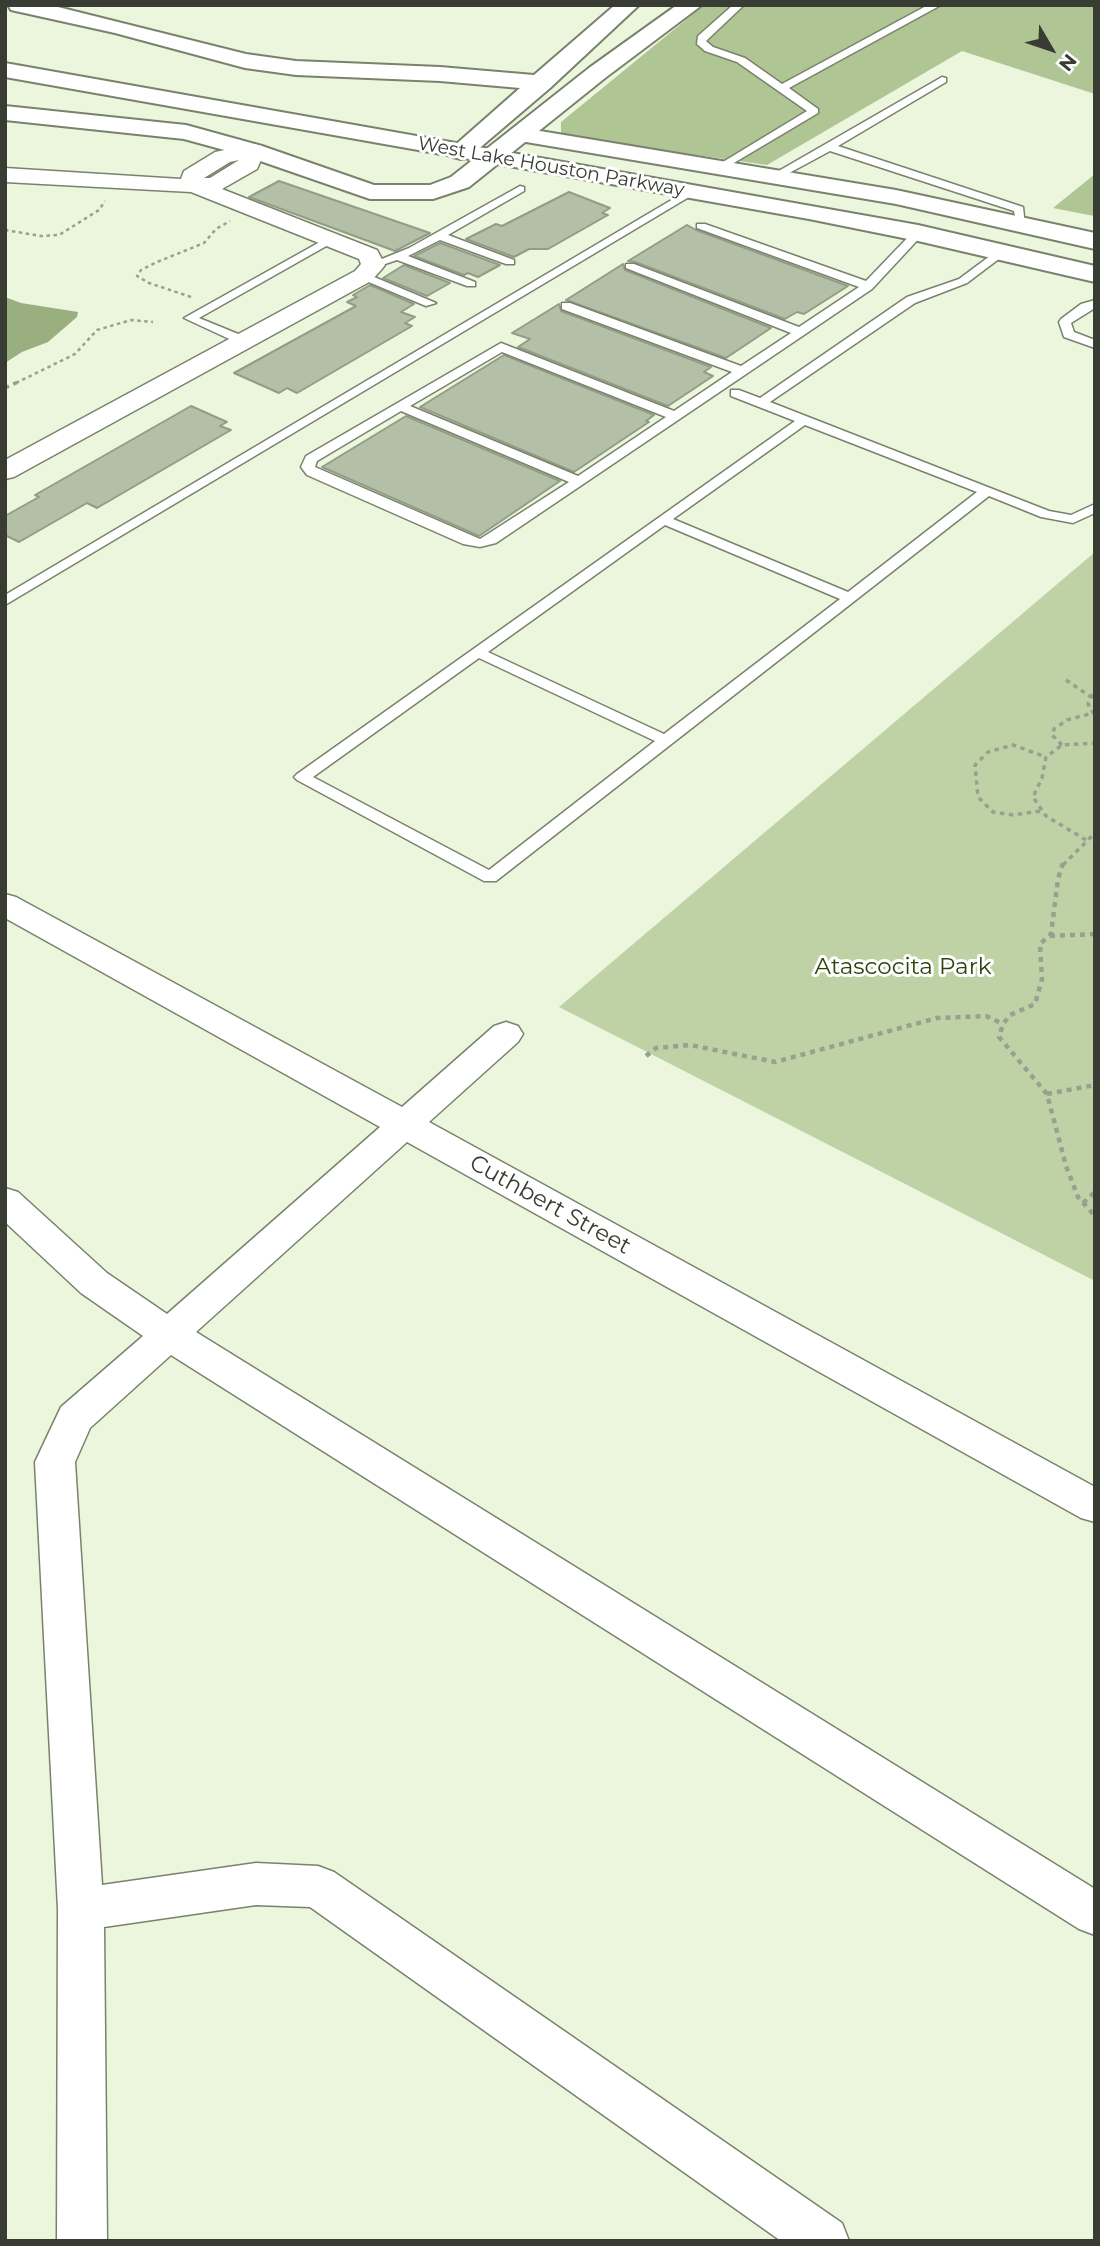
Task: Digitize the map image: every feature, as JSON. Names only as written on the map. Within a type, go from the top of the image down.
[{"type":"main road","points":[[19,5],[118,27],[245,61],[296,68],[466,75],[542,83]]},
{"type":"main road","points":[[416,193],[431,183],[462,151],[628,5]]},
{"type":"main road","points":[[5,113],[163,128],[211,138],[370,192],[416,193],[449,188],[495,156],[597,73],[691,5]]},
{"type":"main road","points":[[5,49],[322,103]]},
{"type":"main road","name":"West Lake Houston Parkway","points":[[5,70],[918,233],[1095,274]]},
{"type":"main road","name":"West Lake Houston Parkway","points":[[460,125],[896,197],[1095,241]]},
{"type":"street","points":[[194,186],[192,176],[223,157],[254,151]]},
{"type":"street","points":[[5,175],[194,186],[369,255],[368,270],[5,471]]},
{"type":"street","name":"Cuthbert Street","points":[[5,904],[1095,1506]]},
{"type":"street","points":[[82,2241],[81,1909],[55,1462],[75,1418],[506,1034]]},
{"type":"street","points":[[5,1201],[94,1283],[170,1335],[1095,1914]]},
{"type":"street","points":[[81,1909],[256,1884],[318,1887],[824,2241]]},
{"type":"lane","points":[[722,167],[814,111],[741,60],[709,50],[701,42],[702,38],[739,5]]},
{"type":"lane","points":[[782,88],[936,5]]},
{"type":"lane","points":[[776,176],[942,80]]},
{"type":"lane","points":[[829,147],[1019,209],[1021,224]]},
{"type":"lane","points":[[368,270],[438,235],[520,188]]},
{"type":"lane","points":[[5,601],[690,192]]},
{"type":"lane","points":[[701,226],[868,286]]},
{"type":"lane","points":[[675,416],[501,347],[312,459],[308,467],[312,472],[468,541],[480,543],[491,540],[868,286],[918,233]]},
{"type":"lane","points":[[438,235],[510,262]]},
{"type":"lane","points":[[244,341],[190,318],[331,240]]},
{"type":"lane","points":[[761,403],[911,300],[963,281],[1002,252]]},
{"type":"lane","points":[[398,256],[471,284]]},
{"type":"lane","points":[[629,266],[800,331]]},
{"type":"lane","points":[[368,270],[430,303]]},
{"type":"lane","points":[[1095,304],[1065,322],[1068,334],[1095,344]]},
{"type":"lane","points":[[566,306],[742,370]]},
{"type":"lane","points":[[735,393],[1046,514],[1073,519],[1095,508]]},
{"type":"lane","points":[[400,406],[579,481]]},
{"type":"lane","points":[[804,420],[302,777],[491,877],[987,491]]},
{"type":"lane","points":[[664,520],[850,598]]},
{"type":"lane","points":[[477,652],[666,741]]},
{"type":"path","points":[[5,230],[41,236],[59,235],[99,210],[108,198]]},
{"type":"path","points":[[199,300],[149,284],[137,276],[141,270],[157,262],[204,243],[216,229],[232,220]]},
{"type":"path","points":[[5,388],[75,354],[97,330],[131,320],[153,322]]},
{"type":"path","points":[[1066,680],[1084,690],[1091,698]]},
{"type":"path","points":[[1062,746],[1052,735],[1054,729],[1067,720],[1094,714],[1088,704],[1095,690]]},
{"type":"path","points":[[1086,840],[1061,827],[1040,811],[1033,797],[1042,778],[1045,757],[1062,746],[1095,743]]},
{"type":"path","points":[[1040,811],[1013,815],[993,812],[978,797],[975,765],[981,757],[1000,746],[1022,747],[1045,757]]},
{"type":"path","points":[[1050,936],[1058,879],[1064,862],[1095,833]]},
{"type":"path","points":[[1095,934],[1050,936],[1040,944],[1042,979],[1035,1004],[1010,1015],[1003,1024],[999,1037],[1046,1094],[1066,1166],[1083,1203],[1095,1216]]},
{"type":"path","points":[[646,1056],[656,1048],[690,1045],[775,1062],[937,1018],[986,1016],[1003,1024]]},
{"type":"path","points":[[1046,1094],[1095,1085]]},
{"type":"path","points":[[1083,1203],[1095,1192]]},
{"type":"green space","name":"Atascocita Park","points":[[1095,552],[1095,1281],[559,1007]]},
{"type":"shaded area","points":[[704,5],[1095,5],[1095,94],[962,51],[767,165],[561,136],[561,122]]},
{"type":"shaded area","points":[[1095,174],[1095,220],[1094,216],[1053,208]]},
{"type":"shaded area","points":[[5,297],[21,303],[78,312],[77,317],[48,342],[22,352],[5,363]]},
{"type":"building","points":[[279,181],[430,233],[395,251],[249,197]]},
{"type":"building","points":[[569,192],[610,208],[602,213],[608,215],[548,249],[529,249],[514,257],[466,239],[496,224],[502,226]]},
{"type":"building","points":[[687,225],[848,286],[804,314],[797,312],[785,319],[628,261]]},
{"type":"building","points":[[440,243],[500,265],[478,277],[468,273],[464,275],[414,256]]},
{"type":"building","points":[[623,264],[625,270],[771,328],[726,358],[566,300]]},
{"type":"building","points":[[404,265],[450,283],[427,296],[383,278]]},
{"type":"building","points":[[370,285],[414,304],[401,312],[415,317],[405,323],[412,326],[297,393],[287,388],[279,393],[234,373],[356,306],[347,302]]},
{"type":"building","points":[[559,304],[561,311],[711,367],[704,372],[713,376],[668,406],[518,347],[530,339],[512,333]]},
{"type":"building","points":[[504,355],[654,415],[646,421],[649,422],[574,472],[420,407]]},
{"type":"building","points":[[191,406],[227,422],[220,426],[231,430],[97,508],[87,503],[19,542],[5,535],[5,516],[39,497],[35,495]]},
{"type":"building","points":[[406,416],[560,481],[479,536],[322,467]]}]
